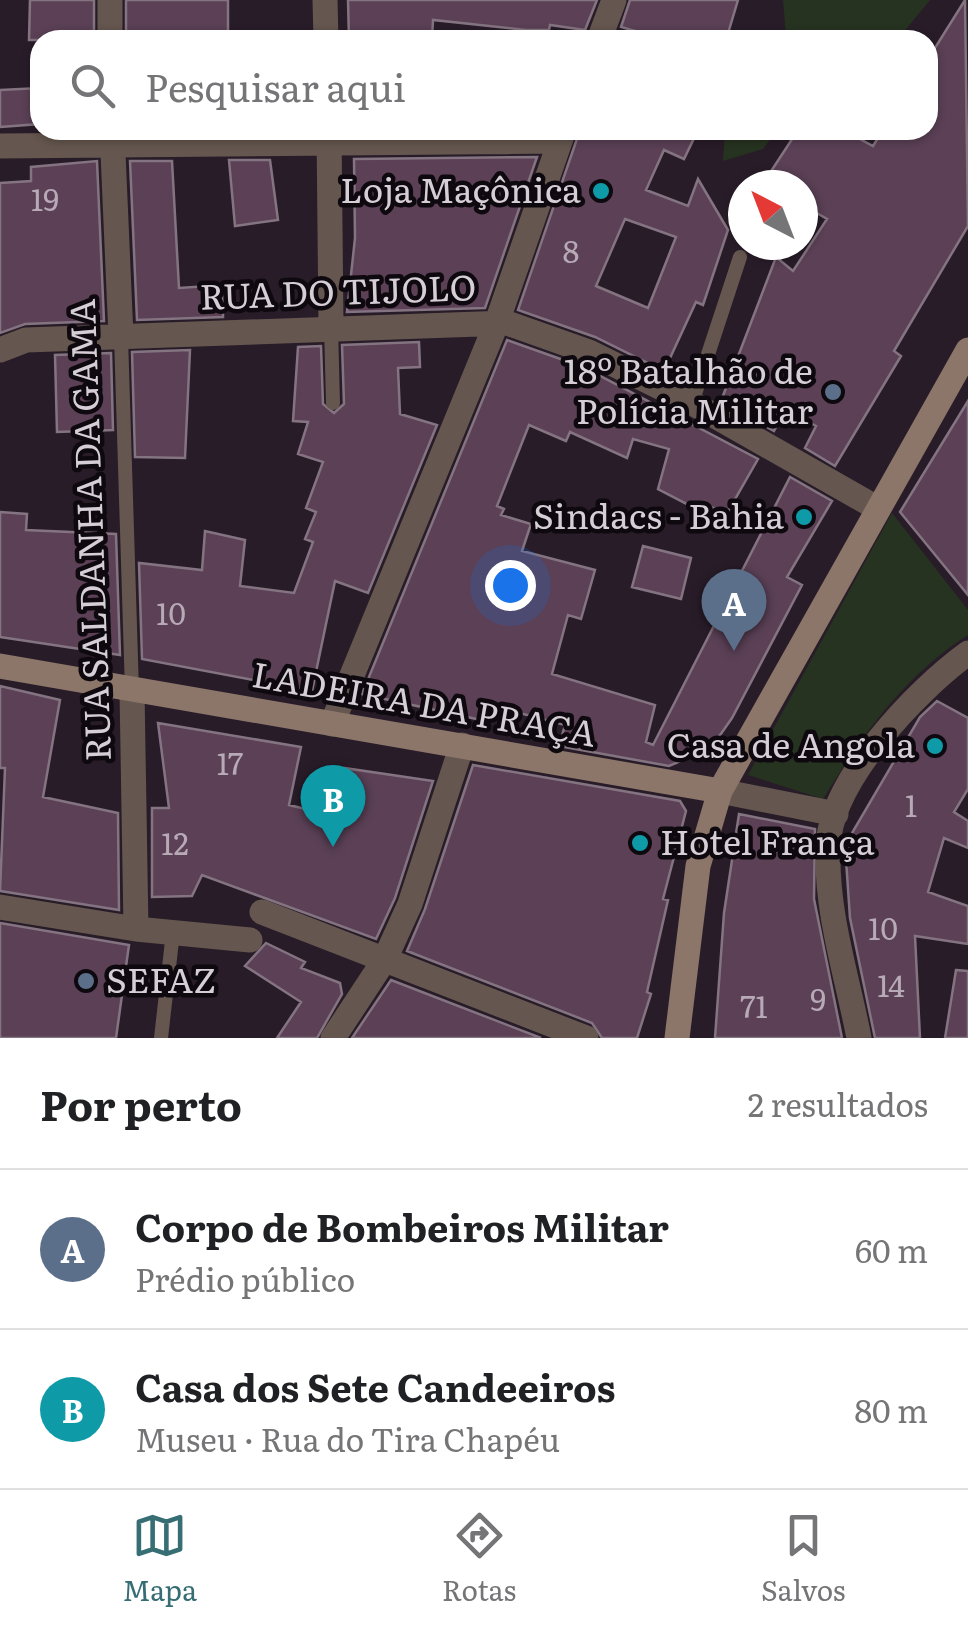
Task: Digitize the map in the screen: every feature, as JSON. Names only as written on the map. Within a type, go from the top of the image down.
[{"type":"main road","points":[[678,1038],[698,866],[720,791],[968,350]]},
{"type":"main road","name":"LADEIRA DA PRAÇA","points":[[0,666],[720,791]]},
{"type":"street","points":[[110,0],[110,30]]},
{"type":"street","points":[[325,0],[326,30]]},
{"type":"street","points":[[603,30],[614,0]]},
{"type":"street","points":[[0,146],[75,140]]},
{"type":"street","name":"RUA SALDANHA DA GAMA","points":[[112,140],[121,337]]},
{"type":"street","points":[[329,140],[331,328]]},
{"type":"street","points":[[332,724],[497,322],[560,140]]},
{"type":"street","name":"RUA DO TIJOLO","points":[[0,350],[26,340],[497,322],[589,352],[692,402],[877,508]]},
{"type":"street","points":[[859,1038],[833,929],[828,844],[836,814],[864,762],[900,712],[932,678],[968,653]]},
{"type":"street","name":"RUA SALDANHA DA GAMA","points":[[132,691],[136,929]]},
{"type":"street","points":[[333,1038],[385,959],[430,852],[462,744]]},
{"type":"street","name":"LADEIRA DA PRAÇA","points":[[720,791],[836,814]]},
{"type":"street","points":[[0,907],[136,929],[250,940]]},
{"type":"street","points":[[262,912],[586,1038]]},
{"type":"lane","points":[[692,402],[739,260]]},
{"type":"lane","points":[[331,328],[333,403]]},
{"type":"lane","name":"RUA SALDANHA DA GAMA","points":[[121,337],[132,691]]},
{"type":"lane","points":[[161,1038],[173,932]]},
{"type":"green space","points":[[783,0],[930,0],[905,30],[786,30]]},
{"type":"green space","points":[[724,140],[770,140],[763,149],[723,161]]},
{"type":"green space","points":[[892,513],[968,610],[968,635],[924,669],[886,708],[823,799],[748,775]]},
{"type":"building","points":[[30,0],[94,0],[94,30],[30,30],[29,40]]},
{"type":"building","points":[[126,0],[228,0],[228,30],[126,30]]},
{"type":"building","points":[[348,0],[597,0],[585,30],[550,25],[549,30],[526,30],[433,20],[432,30],[349,30]]},
{"type":"building","points":[[630,0],[738,0],[729,30],[621,27]]},
{"type":"building","points":[[965,0],[968,226],[894,351],[901,356],[835,466],[805,448],[816,426],[785,410],[774,431],[721,401],[775,260],[793,271],[800,260],[818,260],[818,233],[827,219],[818,214],[818,170],[772,170],[791,140],[862,140],[873,146],[877,140],[938,140],[938,43]]},
{"type":"building","points":[[30,88],[30,125],[0,127],[0,90]]},
{"type":"building","points":[[577,140],[693,140],[684,159],[664,150],[646,190],[688,206],[698,179],[728,230],[703,305],[696,302],[664,371],[595,337],[518,310]],"holes":[[[625,219],[676,237],[648,308],[596,286]]]},
{"type":"building","points":[[537,157],[485,308],[347,312],[355,238],[354,159]]},
{"type":"building","points":[[229,160],[270,160],[278,220],[235,226]]},
{"type":"building","points":[[97,161],[104,321],[25,324],[0,333],[0,183],[31,181],[31,167]]},
{"type":"building","points":[[130,161],[172,161],[179,288],[223,285],[223,317],[137,320]]},
{"type":"building","points":[[507,340],[583,367],[758,459],[726,515],[706,504],[702,512],[658,489],[669,449],[633,439],[627,458],[570,432],[566,441],[529,425],[497,506],[504,509],[501,515],[531,524],[522,551],[595,570],[581,619],[568,615],[552,674],[655,705],[646,742],[653,745],[790,477],[832,501],[787,577],[802,585],[732,718],[711,748],[669,766],[559,746],[565,725],[485,704],[481,720],[362,694]]},
{"type":"building","points":[[419,342],[420,367],[398,368],[400,414],[437,425],[368,593],[335,581],[312,691],[142,659],[139,563],[202,570],[205,531],[245,540],[240,586],[294,593],[313,542],[305,539],[316,512],[306,508],[323,462],[298,454],[308,422],[293,421],[298,347],[321,346],[323,404],[334,413],[344,404],[342,345]]},
{"type":"building","points":[[190,350],[185,458],[135,457],[132,352]]},
{"type":"building","points":[[111,353],[113,430],[57,432],[55,355]]},
{"type":"building","points":[[968,401],[968,595],[900,512]]},
{"type":"building","points":[[0,512],[27,514],[26,530],[116,534],[120,655],[0,637]]},
{"type":"building","points":[[643,546],[691,558],[681,599],[632,587]]},
{"type":"building","points":[[0,686],[60,700],[43,797],[118,813],[119,910],[0,891],[5,768],[0,768]]},
{"type":"building","points":[[937,701],[968,718],[968,789],[954,812],[968,821],[968,848],[944,838],[928,892],[968,906],[968,944],[915,936],[920,1038],[875,1038],[850,918],[845,845],[920,717]]},
{"type":"building","points":[[158,723],[301,747],[289,805],[314,811],[317,801],[331,807],[344,768],[433,781],[395,898],[376,939],[202,875],[192,896],[152,897],[152,808],[169,808]]},
{"type":"building","points":[[473,765],[680,801],[686,811],[663,899],[668,900],[647,992],[651,994],[637,1038],[602,1038],[592,1023],[407,951]]},
{"type":"building","points":[[739,814],[815,829],[814,899],[842,1038],[715,1038],[724,913]]},
{"type":"building","points":[[0,923],[129,945],[116,1038],[0,1038]]},
{"type":"building","points":[[266,943],[305,962],[301,968],[340,983],[342,994],[317,1038],[277,1038],[301,1002],[245,966]]},
{"type":"building","points":[[956,970],[968,971],[968,1038],[945,1038]]},
{"type":"building","points":[[391,980],[541,1038],[352,1038]]},
{"type":"place","name":"Loja Maçônica","points":[[601,191]]},
{"type":"place","name":"18º Batalhão de Polícia Militar","points":[[833,392]]},
{"type":"place","name":"Sindacs - Bahia","points":[[804,517]]},
{"type":"place","name":"Corpo de Bombeiros Militar","points":[[734,651]]},
{"type":"place","name":"Casa de Angola","points":[[935,746]]},
{"type":"place","name":"Hotel França","points":[[640,843]]},
{"type":"place","name":"Casa dos Sete Candeeiros","points":[[333,847]]},
{"type":"place","name":"SEFAZ","points":[[86,981]]}]
